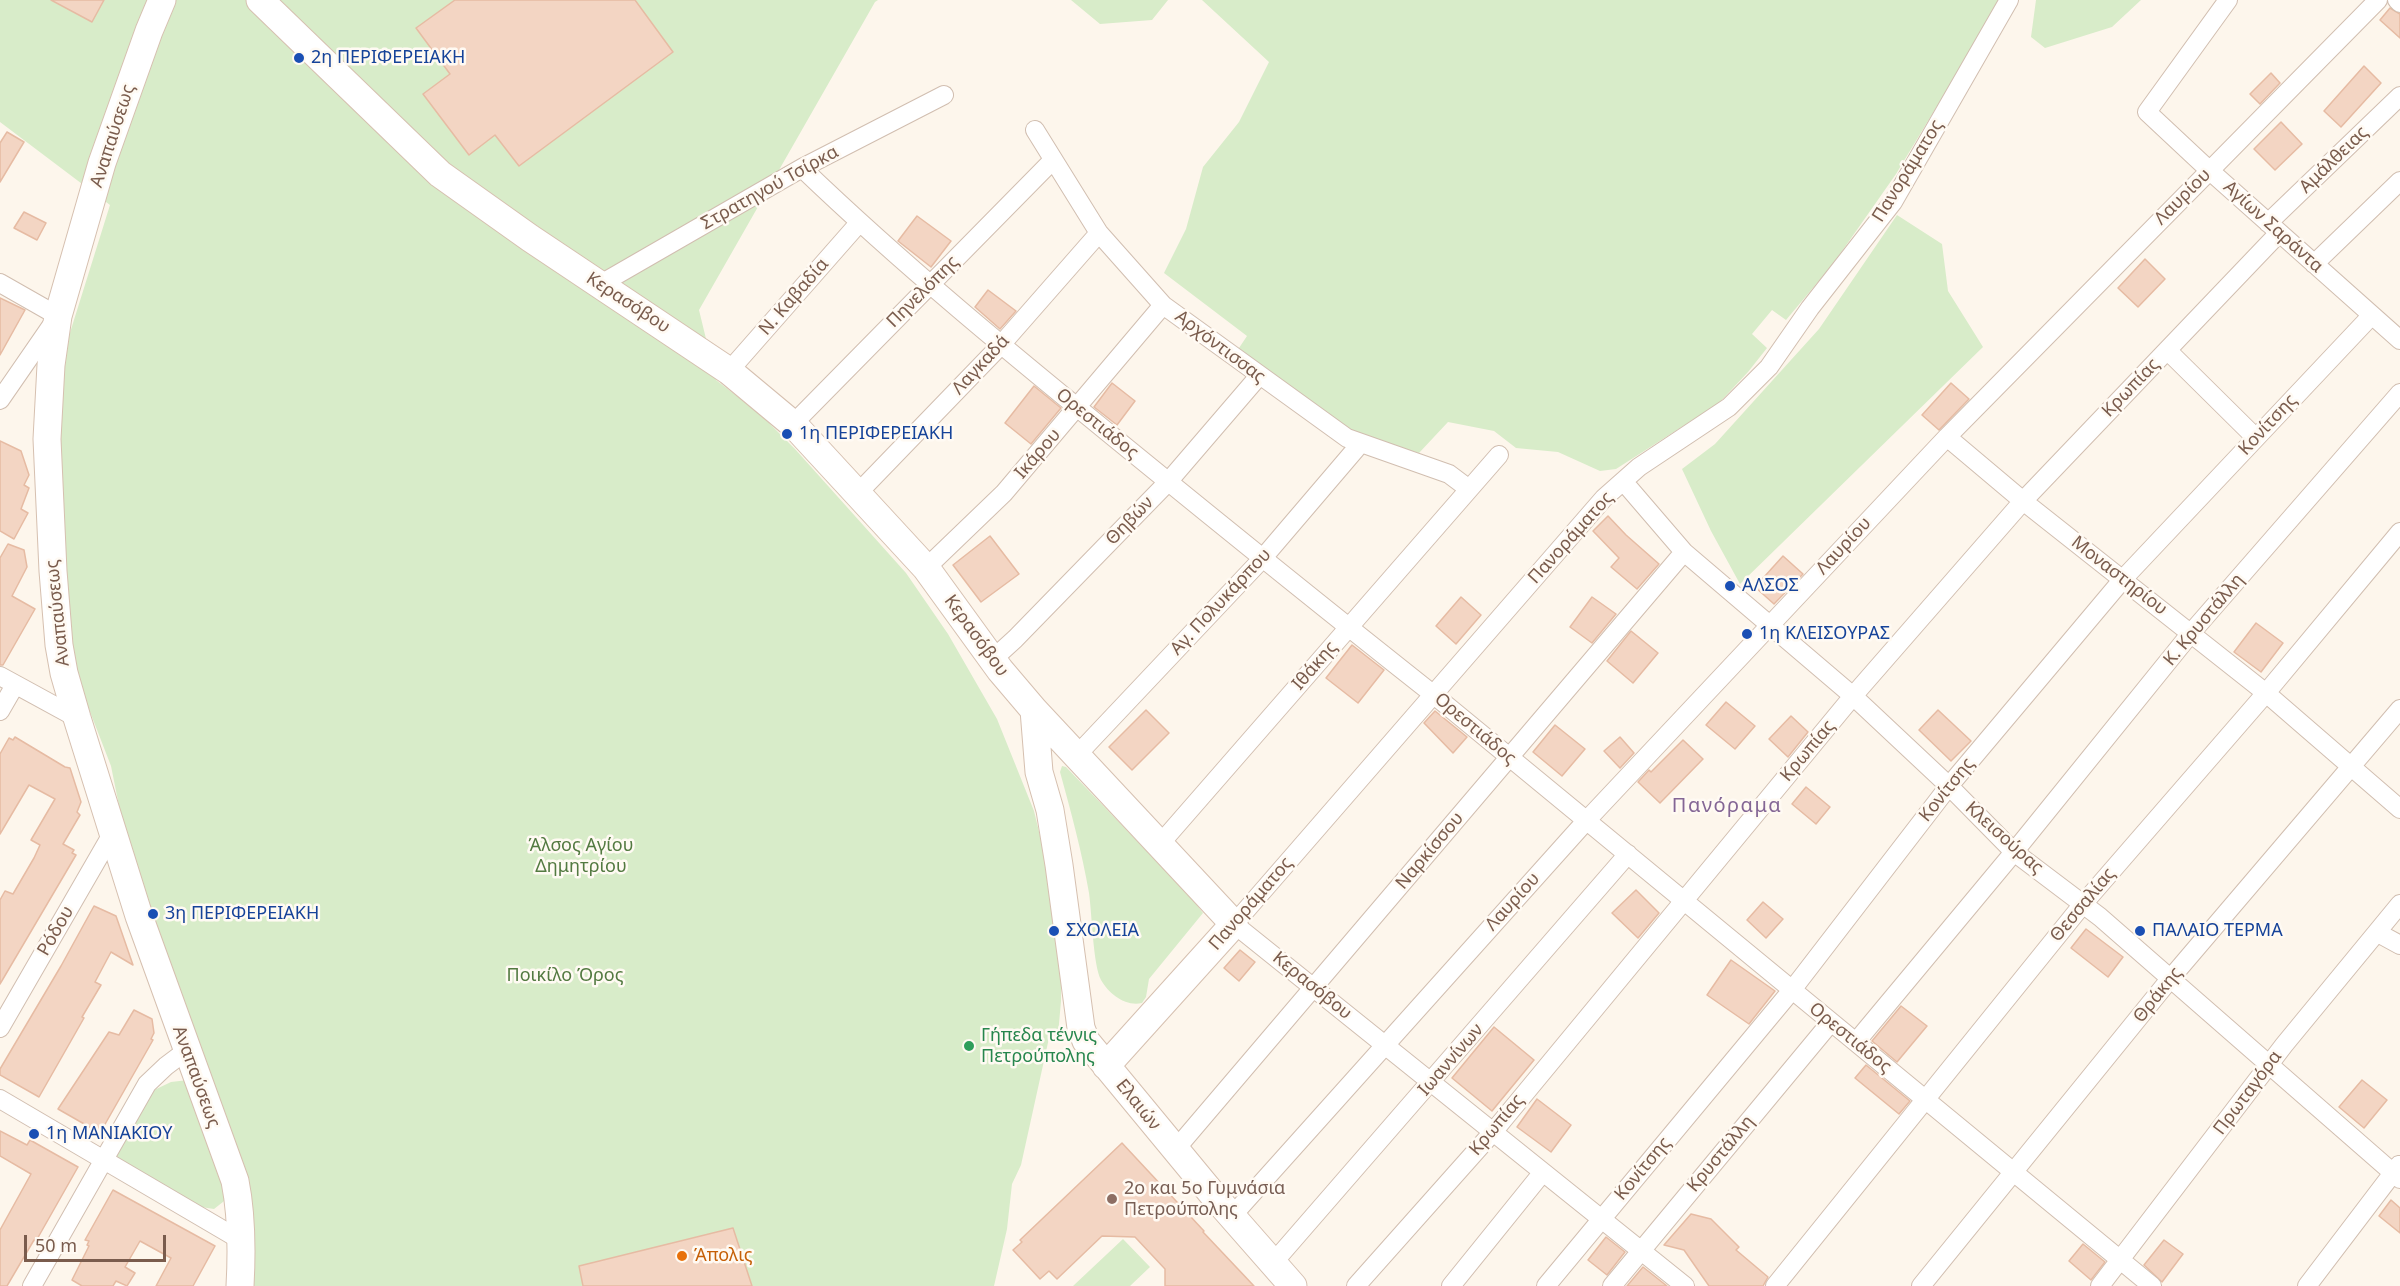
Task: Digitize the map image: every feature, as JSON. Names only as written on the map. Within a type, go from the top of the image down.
[{"type":"street","name":"Αναπαύσεως","points":[[162,0],[148,31],[102,163],[58,316],[48,401],[49,503],[59,645],[64,673],[112,834],[186,1051],[235,1181],[242,1241],[237,1280]]},
{"type":"street","name":"Κερασόβου","points":[[260,0],[440,174],[599,285],[729,370],[793,424],[926,568],[1034,710],[1234,924],[1685,1286]]},
{"type":"street","name":"Πανοράματος","points":[[1106,1066],[1234,924],[1604,498],[1639,467],[1729,407],[1769,367],[1810,309],[1893,201],[2009,0]]},
{"type":"street","name":"Αγίων Σαράντα","points":[[2228,0],[2147,112],[2209,171],[2400,340]]},
{"type":"street","name":"Λαυρίου","points":[[1232,1216],[1586,820],[1947,437],[2378,0]]},
{"type":"street","name":"Στρατηγού Τσίρκα","points":[[599,285],[802,168],[944,95]]},
{"type":"street","name":"Αμάλθειας","points":[[2274,228],[2400,96]]},
{"type":"street","name":"Αρχόντισσας","points":[[1035,130],[1099,232],[1163,305],[1258,376],[1347,438],[1449,474],[1469,489]]},
{"type":"street","name":"Πηνελόπης","points":[[793,424],[1053,160]]},
{"type":"street","name":"Ορεστιάδος","points":[[802,168],[859,223],[999,345],[1348,629],[1434,695],[2152,1286]]},
{"type":"street","points":[[2314,264],[2400,181]]},
{"type":"street","name":"N. Καβαδία","points":[[729,370],[859,223]]},
{"type":"street","name":"Κρωπίας","points":[[1356,1286],[1492,1132],[1853,696],[2023,501],[2167,350],[2274,228]]},
{"type":"street","name":"Λαγκαδά","points":[[858,493],[999,345],[1099,232]]},
{"type":"street","points":[[0,283],[58,316],[0,400]]},
{"type":"street","name":"Ικάρου","points":[[926,568],[1004,493],[1163,305]]},
{"type":"street","name":"Κονίτσης","points":[[1546,1286],[1792,990],[1948,786],[2123,579],[2372,315]]},
{"type":"street","points":[[2167,350],[2256,438]]},
{"type":"street","name":"Θηβών","points":[[993,659],[1168,482],[1258,376]]},
{"type":"street","name":"Κ. Κρυστάλλη","points":[[2014,852],[2191,633],[2400,393]]},
{"type":"street","name":"Μοναστηρίου","points":[[1947,437],[2023,501],[2266,693],[2400,809]]},
{"type":"street","name":"Αγ. Πολυκάρπου","points":[[1076,756],[1262,558],[1361,443]]},
{"type":"street","name":"Ιθάκης","points":[[1160,844],[1499,455]]},
{"type":"street","name":"Κλεισούρας","points":[[1623,481],[1684,552],[1769,627],[1853,696],[2014,852],[2100,917],[2397,1172]]},
{"type":"street","name":"Θεσσαλίας","points":[[1776,1286],[2083,904],[2266,693],[2400,532]]},
{"type":"street","name":"Ναρκίσσου","points":[[1175,1150],[1684,552]]},
{"type":"street","points":[[0,711],[8,680],[77,718]]},
{"type":"street","name":"Θράκης","points":[[1921,1286],[2015,1173],[2170,979],[2400,709]]},
{"type":"street","name":"Ελαιών","points":[[1034,710],[1039,772],[1050,810],[1081,1028],[1086,1041],[1175,1150],[1293,1286]]},
{"type":"street","name":"Ρόδου","points":[[0,1028],[112,834]]},
{"type":"street","points":[[1856,1042],[2014,852]]},
{"type":"street","name":"Ιωαννίνων","points":[[1273,1263],[1628,854]]},
{"type":"street","name":"Πρωταγόρα","points":[[2100,1286],[2269,1064],[2400,904]]},
{"type":"street","points":[[2378,933],[2400,945]]},
{"type":"street","name":"Κρυστάλλη","points":[[1612,1286],[1831,1022]]},
{"type":"street","points":[[32,1286],[147,1084],[186,1051]]},
{"type":"street","points":[[0,1099],[242,1241]]},
{"type":"street","points":[[1451,1286],[1543,1172]]},
{"type":"street","points":[[2307,1286],[2397,1172]]},
{"type":"green space","name":"Ποικίλο Όρος","points":[[0,0],[878,0],[699,310],[716,380],[760,414],[795,449],[906,573],[948,634],[997,719],[1034,811],[1061,955],[1061,1001],[1058,1035],[1049,1038],[1021,1165],[1012,1184],[1007,1229],[994,1286],[248,1286],[249,1253],[134,880],[111,766],[75,673],[70,645],[56,421],[68,339],[110,205],[0,122]]},
{"type":"green space","points":[[1071,0],[1168,0],[1152,20],[1100,24]]},
{"type":"green space","points":[[1202,0],[2001,0],[1896,174],[1833,264],[1786,320],[1772,310],[1752,334],[1767,348],[1748,372],[1719,403],[1616,469],[1600,471],[1558,452],[1516,448],[1494,431],[1448,422],[1419,453],[1346,431],[1237,351],[1247,336],[1164,273],[1186,229],[1203,167],[1239,122],[1269,62]]},
{"type":"green space","points":[[2036,0],[2141,0],[2112,27],[2045,48],[2031,37]]},
{"type":"green space","points":[[1897,215],[1942,244],[1948,291],[1983,347],[1740,584],[1711,531],[1682,469],[1715,444],[1819,329]]},
{"type":"green space","points":[[1062,766],[1066,767],[1191,897],[1203,913],[1149,979],[1146,997],[1142,1003],[1130,1003],[1118,998],[1104,985],[1098,973],[1089,893],[1080,847],[1060,772]]},
{"type":"green space","points":[[188,1080],[228,1198],[214,1209],[201,1207],[115,1156],[150,1092],[171,1082]]},
{"type":"green space","points":[[1123,1239],[1150,1267],[1130,1286],[1073,1286]]},
{"type":"building","points":[[51,0],[104,0],[92,22]]},
{"type":"building","points":[[455,0],[635,0],[673,52],[519,166],[495,135],[469,155],[423,94],[450,74],[416,28]]},
{"type":"building","points":[[2390,8],[2400,14],[2400,38],[2380,20]]},
{"type":"building","points":[[2364,66],[2381,83],[2341,127],[2324,111]]},
{"type":"building","points":[[2271,73],[2280,83],[2260,104],[2250,94]]},
{"type":"building","points":[[2281,122],[2302,144],[2275,170],[2254,149]]},
{"type":"building","points":[[7,132],[24,142],[0,182],[0,143]]},
{"type":"building","points":[[24,212],[46,223],[37,240],[14,228]]},
{"type":"building","points":[[917,216],[951,241],[931,267],[898,241]]},
{"type":"building","points":[[2145,259],[2165,279],[2138,307],[2118,288]]},
{"type":"building","points":[[988,290],[1016,311],[1000,329],[975,307]]},
{"type":"building","points":[[0,298],[25,310],[0,355]]},
{"type":"building","points":[[1112,383],[1135,401],[1117,425],[1094,407]]},
{"type":"building","points":[[1951,383],[1969,399],[1939,430],[1922,415]]},
{"type":"building","points":[[1034,386],[1061,408],[1031,444],[1005,423]]},
{"type":"building","points":[[0,441],[21,451],[29,475],[24,485],[29,488],[21,509],[28,513],[14,539],[0,531]]},
{"type":"building","points":[[1608,516],[1659,564],[1637,589],[1611,567],[1619,558],[1593,531]]},
{"type":"building","points":[[990,536],[1019,574],[981,602],[953,565]]},
{"type":"building","points":[[8,544],[24,550],[27,567],[12,596],[35,609],[3,665],[0,665],[0,558]]},
{"type":"building","points":[[1783,556],[1803,574],[1774,604],[1755,587]]},
{"type":"building","points":[[1461,597],[1481,615],[1456,644],[1436,626]]},
{"type":"building","points":[[1592,597],[1616,614],[1592,643],[1570,627]]},
{"type":"building","points":[[2256,623],[2283,643],[2261,672],[2234,652]]},
{"type":"building","points":[[1631,631],[1658,653],[1633,683],[1607,661]]},
{"type":"building","points":[[1352,645],[1384,670],[1358,703],[1326,678]]},
{"type":"building","points":[[1726,702],[1755,726],[1735,749],[1706,725]]},
{"type":"building","points":[[1146,710],[1169,733],[1132,770],[1109,747]]},
{"type":"building","points":[[1938,710],[1971,741],[1951,761],[1919,730]]},
{"type":"building","points":[[1435,711],[1467,737],[1453,753],[1424,723]]},
{"type":"building","points":[[1791,716],[1808,732],[1788,757],[1769,739]]},
{"type":"building","points":[[1555,725],[1585,749],[1562,776],[1533,752]]},
{"type":"building","points":[[15,737],[70,768],[81,802],[77,812],[80,815],[63,844],[74,850],[72,853],[76,855],[0,984],[0,900],[5,891],[13,894],[34,858],[40,845],[31,840],[55,799],[29,785],[0,834],[0,754],[9,738],[13,740]]},
{"type":"building","points":[[1620,737],[1634,753],[1620,768],[1604,751]]},
{"type":"building","points":[[1683,740],[1703,759],[1660,803],[1638,782]]},
{"type":"building","points":[[1806,787],[1830,807],[1816,824],[1792,804]]},
{"type":"building","points":[[1636,890],[1659,913],[1638,938],[1612,913]]},
{"type":"building","points":[[1763,902],[1783,919],[1766,938],[1747,920]]},
{"type":"building","points":[[94,906],[116,916],[133,965],[111,952],[95,982],[101,985],[39,1097],[0,1075],[0,1069]]},
{"type":"building","points":[[2086,929],[2123,957],[2108,977],[2071,948]]},
{"type":"building","points":[[1240,950],[1255,962],[1239,981],[1224,968]]},
{"type":"building","points":[[1731,960],[1775,991],[1749,1024],[1707,995]]},
{"type":"building","points":[[1901,1006],[1927,1026],[1897,1062],[1872,1041]]},
{"type":"building","points":[[134,1010],[152,1019],[154,1033],[151,1039],[153,1040],[100,1133],[58,1109],[109,1032],[119,1035]]},
{"type":"building","points":[[1494,1027],[1534,1060],[1492,1111],[1452,1078]]},
{"type":"building","points":[[1866,1065],[1910,1101],[1899,1114],[1855,1078]]},
{"type":"building","points":[[2362,1080],[2387,1100],[2364,1128],[2339,1107]]},
{"type":"building","points":[[1537,1099],[1571,1125],[1551,1152],[1517,1127]]},
{"type":"building","points":[[0,1131],[27,1145],[30,1140],[78,1167],[36,1241],[34,1240],[7,1286],[0,1286],[0,1230],[31,1174],[0,1156]]},
{"type":"building","points":[[1122,1143],[1254,1286],[1165,1286],[1165,1269],[1135,1237],[1102,1236],[1057,1279],[1049,1271],[1040,1279],[1013,1250],[1022,1242],[1020,1240]]},
{"type":"building","points":[[113,1190],[215,1246],[193,1286],[156,1286],[171,1258],[140,1241],[125,1267],[135,1273],[127,1286],[116,1281],[113,1286],[82,1286],[72,1280],[89,1246],[87,1245],[89,1241],[85,1240]]},
{"type":"building","points":[[2391,1200],[2400,1208],[2400,1233],[2379,1216]]},
{"type":"building","points":[[1691,1214],[1711,1219],[1739,1247],[1736,1250],[1768,1277],[1763,1286],[1709,1286],[1684,1250],[1664,1245]]},
{"type":"building","name":"Άπολις","points":[[733,1228],[752,1286],[583,1286],[579,1266]]},
{"type":"building","points":[[1606,1237],[1625,1252],[1607,1275],[1588,1260]]},
{"type":"building","points":[[2164,1240],[2183,1254],[2162,1282],[2144,1265]]},
{"type":"building","points":[[2083,1244],[2105,1262],[2091,1280],[2069,1261]]},
{"type":"building","points":[[1643,1267],[1667,1286],[1627,1286]]},
{"type":"place","name":"2η ΠΕΡΙΦΕΡΕΙΑΚΗ","points":[[299,58]]},
{"type":"place","name":"1η ΠΕΡΙΦΕΡΕΙΑΚΗ","points":[[787,434]]},
{"type":"place","name":"ΑΛΣΟΣ","points":[[1730,586]]},
{"type":"place","name":"1η ΚΛΕΙΣΟΥΡΑΣ","points":[[1747,634]]},
{"type":"place","name":"3η ΠΕΡΙΦΕΡΕΙΑΚΗ","points":[[153,914]]},
{"type":"place","name":"ΣΧΟΛΕΙΑ","points":[[1054,931]]},
{"type":"place","name":"ΠΑΛΑΙΟ ΤΕΡΜΑ","points":[[2140,931]]},
{"type":"place","name":"Γήπεδα τέννις Πετρούπολης","points":[[969,1046]]},
{"type":"place","name":"1η ΜΑΝΙΑΚΙΟΥ","points":[[34,1134]]},
{"type":"place","name":"2ο και 5ο Γυμνάσια Πετρούπολης","points":[[1112,1199]]},
{"type":"place","name":"Άπολις","points":[[682,1256]]},
{"type":"district","name":"Πανόραμα","points":[[1727,806]]},
{"type":"park label","name":"Άλσος Αγίου Δημητρίου","points":[[581,856]]}]
